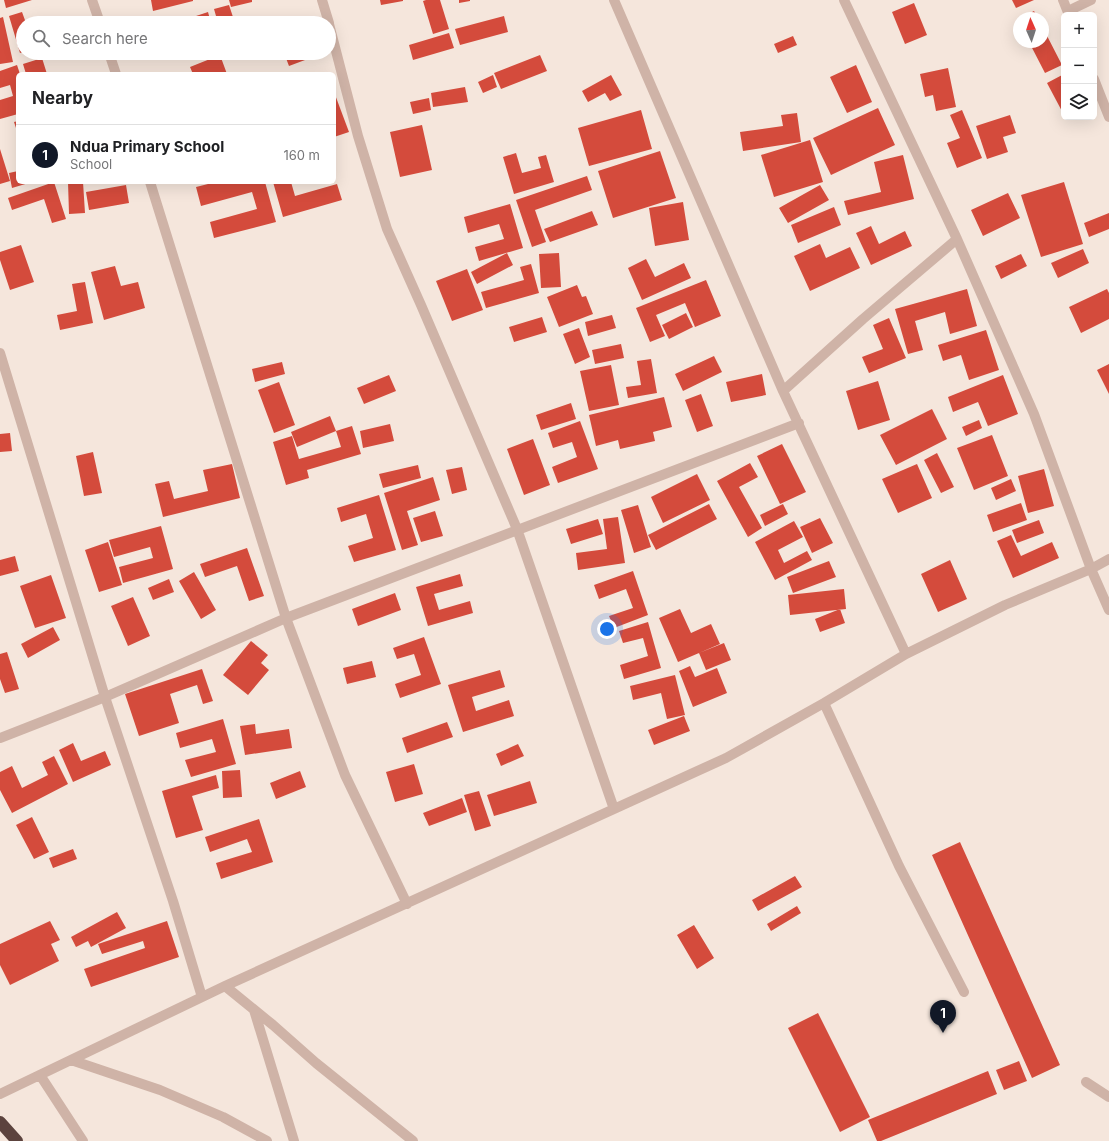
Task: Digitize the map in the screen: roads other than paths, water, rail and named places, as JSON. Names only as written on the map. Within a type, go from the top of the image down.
[{"type":"highway","points":[[0,1122],[17,1141]]},
{"type":"street","points":[[92,0],[98,16]]},
{"type":"street","points":[[322,0],[327,16]]},
{"type":"street","points":[[614,0],[783,391],[906,654]]},
{"type":"street","points":[[844,0],[957,239],[1034,414],[1091,569],[1109,610]]},
{"type":"street","points":[[1063,0],[1068,12]]},
{"type":"street","points":[[1070,12],[1091,0]]},
{"type":"street","points":[[336,50],[358,136],[388,230],[422,305],[517,530],[614,809]]},
{"type":"street","points":[[111,60],[115,72]]},
{"type":"street","points":[[1096,84],[1109,117]]},
{"type":"street","points":[[151,184],[286,618],[345,775],[407,904]]},
{"type":"street","points":[[783,391],[863,319],[957,239]]},
{"type":"street","points":[[0,353],[106,697],[173,901],[202,997]]},
{"type":"street","points":[[0,738],[106,697],[286,618],[799,423]]},
{"type":"street","points":[[0,1094],[202,997],[726,758],[824,703],[906,654],[1005,605],[1091,569],[1109,559]]},
{"type":"street","points":[[824,703],[899,866],[964,992]]},
{"type":"street","points":[[226,986],[375,1112],[413,1141]]},
{"type":"street","points":[[254,1010],[294,1141]]},
{"type":"street","points":[[71,1060],[160,1090],[222,1117],[266,1141]]},
{"type":"street","points":[[40,1075],[83,1141]]},
{"type":"street","points":[[1086,1082],[1109,1097]]},
{"type":"place","name":"Ndua Primary School","points":[[943,1033]]}]
